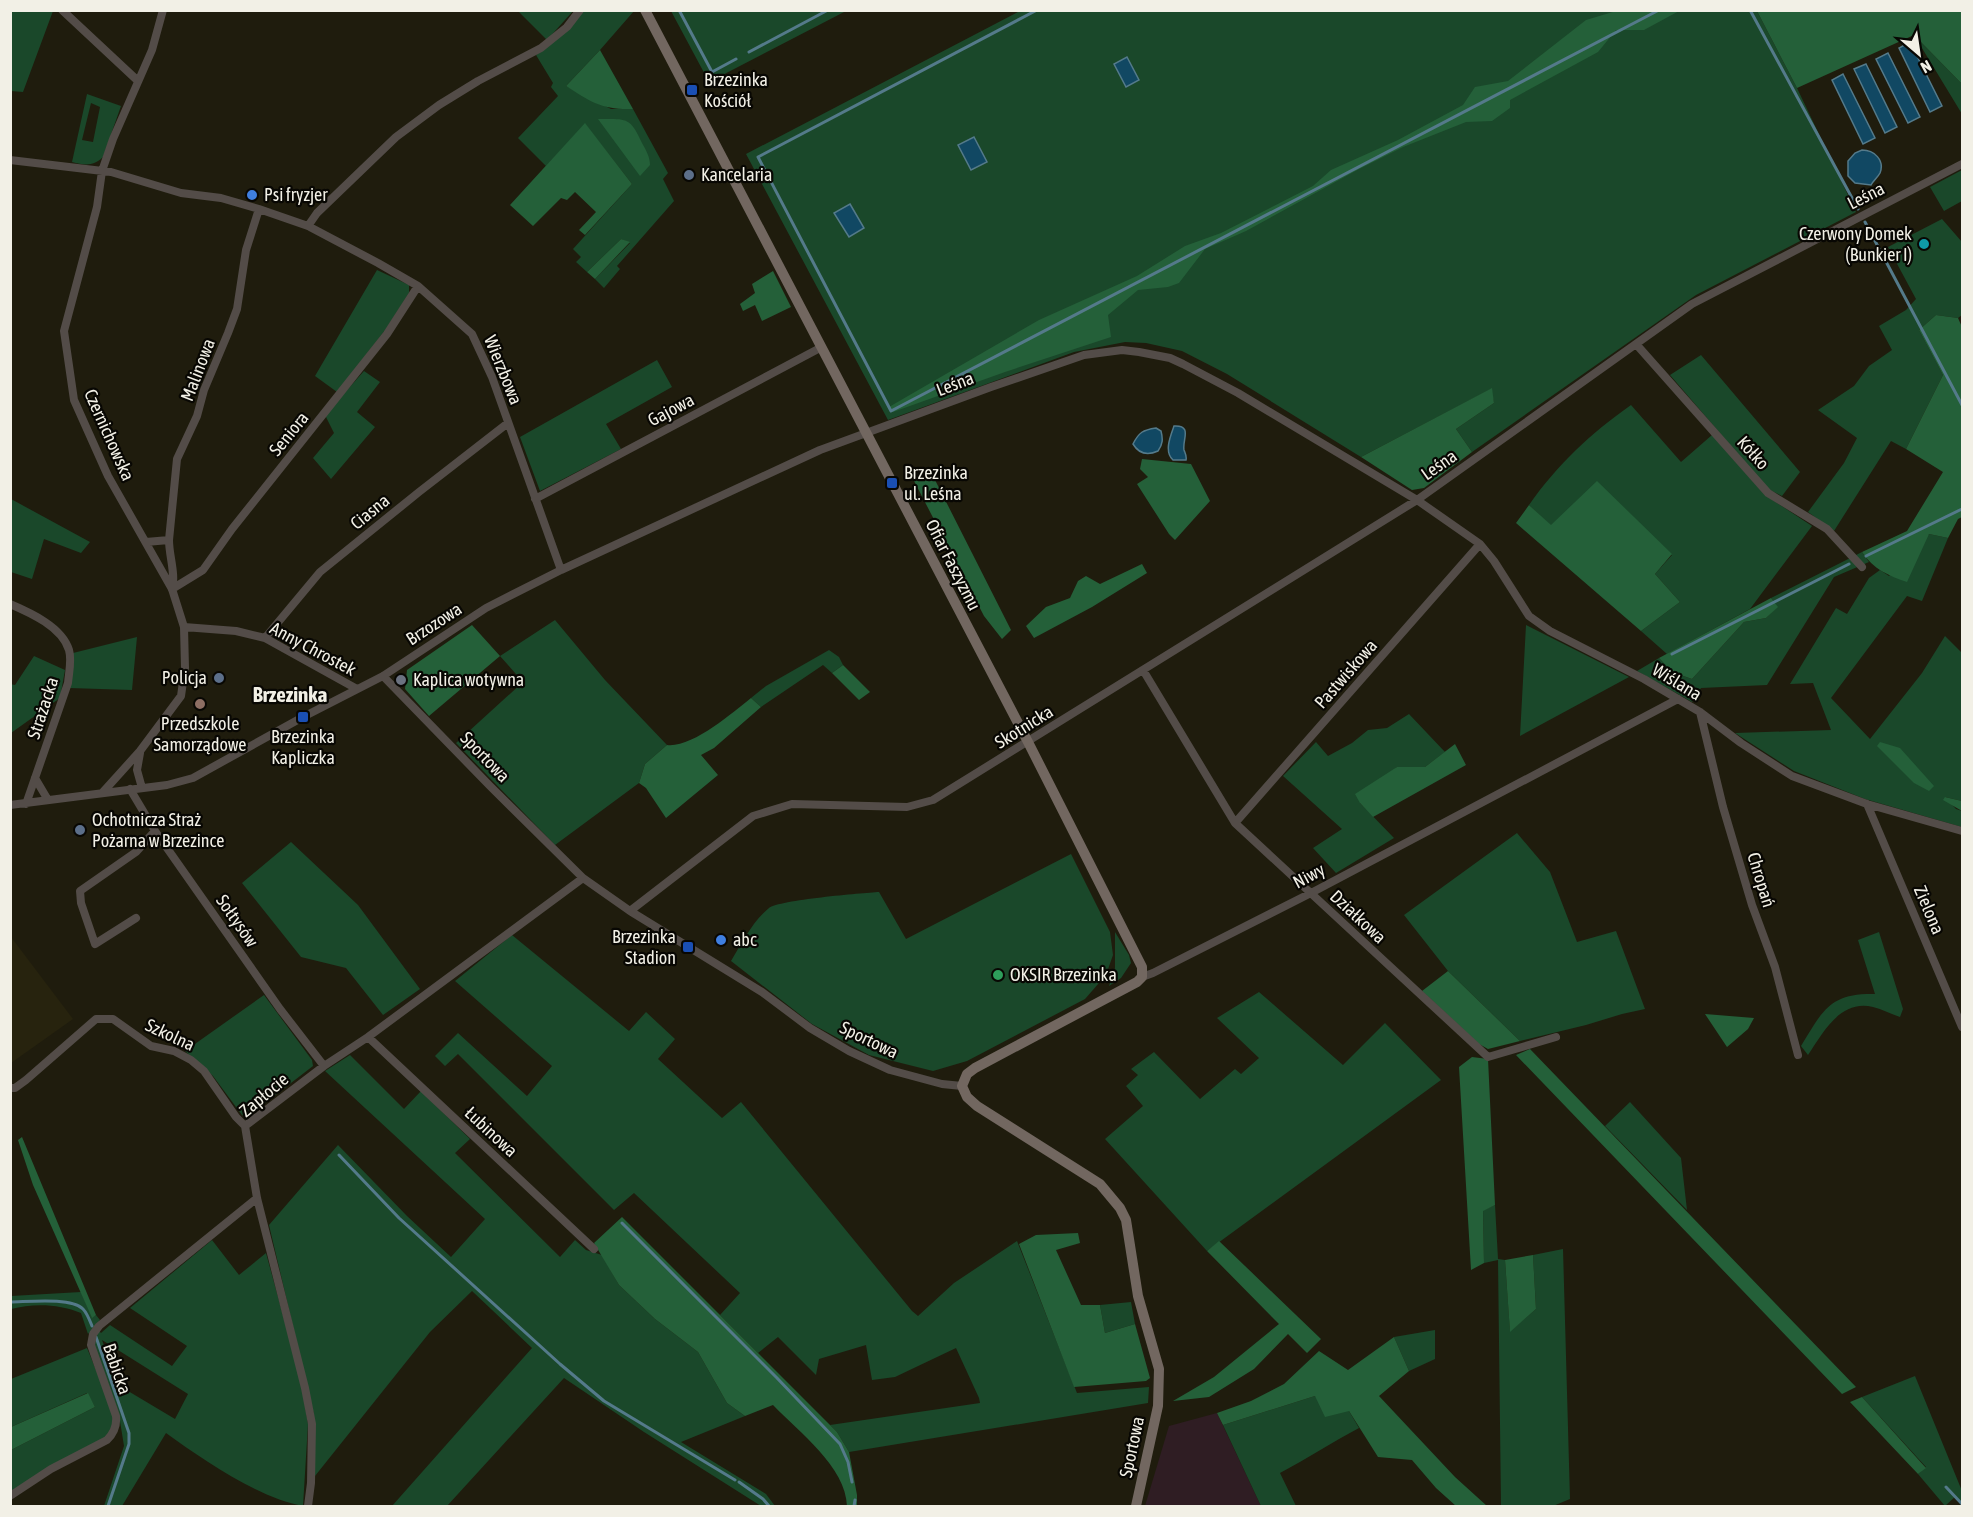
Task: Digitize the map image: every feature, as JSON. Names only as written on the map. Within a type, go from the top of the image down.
[{"type":"street","points":[[62,10],[138,81]]},
{"type":"street","name":"Czernichowska","points":[[103,792],[140,751],[181,696],[185,668],[184,627],[172,589],[108,476],[74,400],[64,331],[97,207],[102,171],[152,50],[163,10]]},
{"type":"street","points":[[308,226],[316,213],[396,137],[439,105],[478,81],[541,48],[567,27],[580,10]]},
{"type":"street","name":"Ofiar Faszyzmu","points":[[645,10],[1028,742],[1139,959],[1142,976]]},
{"type":"street","name":"Wierzbowa","points":[[10,160],[102,171],[181,193],[222,198],[259,209],[308,226],[378,262],[418,286],[472,334],[492,377],[561,570]]},
{"type":"street","name":"Leśna","points":[[866,434],[991,387],[1084,356],[1122,350],[1139,352],[1170,358],[1207,376],[1417,500],[1692,304],[1962,164]]},
{"type":"street","name":"Malinowa","points":[[172,589],[174,581],[169,557],[169,540],[177,459],[197,416],[204,390],[237,309],[246,250],[259,209]]},
{"type":"street","name":"Seniora","points":[[172,589],[203,570],[231,529],[387,334],[418,286]]},
{"type":"street","name":"Kółko","points":[[1636,344],[1768,493],[1827,529],[1862,567]]},
{"type":"street","name":"Gajowa","points":[[536,499],[820,348]]},
{"type":"street","name":"Ciasna","points":[[265,638],[320,572],[418,492],[508,423]]},
{"type":"street","name":"Brzozowa","points":[[10,805],[167,785],[193,778],[383,676],[486,608],[561,570],[820,450],[866,434]]},
{"type":"street","name":"Wiślana","points":[[1417,500],[1480,544],[1494,561],[1529,616],[1550,631],[1644,679],[1700,712],[1741,743],[1792,776],[1867,804],[1962,831]]},
{"type":"street","name":"Skotnicka","points":[[630,911],[753,816],[792,804],[907,807],[933,800],[1417,500]]},
{"type":"street","points":[[146,542],[169,540]]},
{"type":"street","name":"Pastwiskowa","points":[[1235,824],[1480,544]]},
{"type":"street","name":"Strażacka","points":[[10,604],[57,631],[66,642],[69,651],[68,683],[26,804]]},
{"type":"street","name":"Anny Chrostek","points":[[184,627],[236,631],[265,638],[357,689]]},
{"type":"street","name":"Działkowa","points":[[1143,670],[1235,824],[1488,1057],[1556,1037]]},
{"type":"street","name":"Sportowa","points":[[383,676],[583,878],[630,911],[762,992],[810,1028],[849,1050],[890,1070],[962,1086],[967,1097],[977,1106],[1100,1184],[1120,1208],[1126,1220],[1138,1296],[1159,1369],[1158,1406],[1136,1506]]},
{"type":"street","name":"Niwy","points":[[962,1086],[967,1074],[975,1068],[1137,982],[1142,976],[1153,973],[1311,893],[1678,699]]},
{"type":"street","name":"Chropań","points":[[1700,712],[1723,807],[1752,905],[1775,967],[1798,1054]]},
{"type":"street","points":[[140,751],[137,770],[142,788]]},
{"type":"street","points":[[35,778],[48,801]]},
{"type":"street","name":"Sołtysów","points":[[130,789],[155,831],[280,1009],[324,1066]]},
{"type":"street","name":"Zielona","points":[[1867,804],[1962,1027]]},
{"type":"street","points":[[136,918],[95,944],[81,903],[80,891],[136,852],[155,831]]},
{"type":"street","name":"Zapłocie","points":[[308,1506],[311,1483],[312,1424],[257,1198],[245,1126],[583,878]]},
{"type":"street","name":"Szkolna","points":[[10,1088],[15,1088],[26,1080],[96,1019],[113,1019],[151,1046],[174,1051],[191,1060],[204,1071],[236,1117],[245,1126]]},
{"type":"street","name":"Łubinowa","points":[[368,1037],[594,1248]]},
{"type":"street","name":"Babicka","points":[[10,1496],[51,1469],[111,1436],[116,1426],[116,1416],[91,1346],[93,1334],[99,1326],[257,1198]]},
{"type":"shaded area","points":[[11,937],[73,1019],[10,1063]]},
{"type":"shaded area","points":[[1217,1413],[1261,1506],[1145,1506],[1169,1426]]},
{"type":"green space","points":[[11,10],[53,11],[23,92],[11,91]]},
{"type":"green space","points":[[518,11],[573,11],[547,40]]},
{"type":"green space","points":[[582,11],[634,11],[566,86],[611,109],[633,109],[668,173],[663,179],[674,201],[617,266],[620,269],[604,288],[595,279],[630,243],[621,239],[587,272],[576,262],[581,257],[573,249],[632,184],[585,124],[546,166],[518,138],[558,96],[551,87],[553,83],[536,55],[549,46]]},
{"type":"green space","points":[[671,11],[846,11],[709,82]]},
{"type":"green space","points":[[1020,11],[1757,11],[1797,88],[1856,212],[1696,295],[1472,452],[1456,429],[1494,403],[1491,389],[1361,457],[1227,374],[1182,351],[1146,343],[1125,342],[1074,352],[888,420],[746,154]]},
{"type":"green space","points":[[1616,11],[1679,11],[1644,30],[1616,30],[1598,52],[1510,100],[1510,108],[1492,121],[1466,122],[1403,147],[1246,231],[1205,249],[1179,283],[1168,287],[1138,290],[1108,315],[1111,337],[893,412],[889,407],[1039,320],[1137,276],[1185,246],[1221,233],[1313,186],[1331,170],[1398,140],[1463,105],[1475,87],[1508,81],[1586,20]]},
{"type":"green space","points":[[1757,11],[1962,11],[1962,82],[1914,35],[1797,88]]},
{"type":"green space","points":[[1914,35],[1962,82],[1962,114]]},
{"type":"green space","points":[[600,50],[633,109],[597,104],[566,86]]},
{"type":"green space","points":[[87,94],[121,106],[103,157],[88,164],[72,162]],"holes":[[[91,103],[100,107],[93,142],[82,140]]]},
{"type":"green space","points":[[598,119],[621,119],[634,128],[650,162],[640,176]]},
{"type":"green space","points":[[585,123],[632,184],[585,235],[579,230],[596,212],[575,192],[567,200],[561,198],[533,226],[510,205]]},
{"type":"green space","points":[[1962,170],[1962,201],[1944,211],[1930,187]]},
{"type":"green space","points":[[1942,219],[1962,242],[1962,315],[1958,318],[1936,315],[1919,330],[1943,375],[1906,449],[1891,441],[1834,531],[1808,512],[1844,463],[1857,438],[1818,410],[1854,386],[1869,366],[1892,350],[1879,326],[1906,310],[1916,299],[1888,247]]},
{"type":"green space","points":[[621,239],[630,242],[595,279],[587,272]]},
{"type":"green space","points":[[377,270],[409,285],[409,293],[386,329],[337,392],[315,376]]},
{"type":"green space","points":[[773,271],[791,307],[762,321],[755,305],[743,311],[740,304],[755,293],[752,284]]},
{"type":"green space","points":[[1936,315],[1958,318],[1962,327],[1962,517],[1958,519],[1948,538],[1929,534],[1907,582],[1882,571],[1862,552],[1907,531],[1943,472],[1906,449],[1943,375],[1919,330]]},
{"type":"green space","points":[[1701,355],[1800,472],[1782,496],[1768,489],[1670,375]]},
{"type":"green space","points":[[657,360],[672,387],[606,424],[621,449],[540,491],[520,437]]},
{"type":"green space","points":[[364,371],[380,382],[357,412],[375,427],[331,479],[313,458],[334,433],[325,415]]},
{"type":"green space","points":[[1492,388],[1494,403],[1456,429],[1472,452],[1424,488],[1412,490],[1361,457]]},
{"type":"green space","points":[[1631,405],[1681,462],[1712,435],[1765,495],[1812,526],[1750,609],[1667,654],[1641,631],[1680,602],[1655,574],[1672,555],[1551,526],[1529,505],[1551,476],[1576,451]]},
{"type":"green space","points":[[1142,459],[1191,464],[1210,501],[1175,540],[1137,484],[1148,477],[1140,469]]},
{"type":"green space","points":[[933,476],[1011,630],[1002,639],[984,616],[913,479]]},
{"type":"green space","points":[[1597,481],[1672,554],[1655,574],[1680,602],[1641,631],[1516,523],[1529,505],[1551,525]]},
{"type":"green space","points":[[11,499],[90,542],[81,553],[44,539],[32,579],[11,572]]},
{"type":"green space","points":[[1929,534],[1948,538],[1922,601],[1907,596],[1831,698],[1870,739],[1922,673],[1945,636],[1962,653],[1962,801],[1945,797],[1956,809],[1962,811],[1962,827],[1865,799],[1794,771],[1735,733],[1831,730],[1813,683],[1790,684],[1836,608],[1847,614],[1869,578],[1880,570],[1889,576]]},
{"type":"green space","points":[[1862,552],[1869,562],[1834,577],[1767,685],[1701,688],[1692,702],[1637,671],[1659,658],[1672,672],[1692,679],[1744,622],[1766,618],[1777,607],[1771,598]]},
{"type":"green space","points":[[1142,564],[1147,573],[1092,607],[1034,638],[1026,626],[1046,607],[1070,598],[1078,581],[1086,576],[1100,584]]},
{"type":"green space","points":[[1771,598],[1778,607],[1766,618],[1744,622],[1692,679],[1672,672],[1659,658]]},
{"type":"green space","points":[[555,620],[605,680],[667,745],[645,764],[639,783],[555,845],[456,743],[523,682],[500,656]]},
{"type":"green space","points":[[472,625],[500,656],[429,716],[405,689],[407,670]]},
{"type":"green space","points":[[1526,625],[1629,677],[1520,736]]},
{"type":"green space","points":[[137,637],[132,690],[69,688],[73,653]]},
{"type":"green space","points":[[829,650],[839,657],[843,665],[832,673],[823,665],[761,707],[751,698],[766,686]]},
{"type":"green space","points":[[34,656],[65,670],[60,698],[11,733],[10,684],[15,685]]},
{"type":"green space","points":[[843,665],[870,692],[859,700],[832,673]]},
{"type":"green space","points":[[751,698],[761,707],[714,748],[701,755],[718,775],[666,818],[646,788],[639,783],[645,764],[667,745],[688,741],[700,735]]},
{"type":"green space","points":[[1409,714],[1445,752],[1425,767],[1397,767],[1360,803],[1394,838],[1336,873],[1313,848],[1342,829],[1283,776],[1316,742],[1328,756],[1352,743],[1368,730],[1387,728]]},
{"type":"green space","points":[[1880,742],[1900,748],[1934,786],[1929,791],[1914,783],[1877,746]]},
{"type":"green space","points":[[1455,744],[1466,765],[1373,817],[1360,803],[1355,794],[1397,767],[1425,767]]},
{"type":"green space","points":[[1945,797],[1962,801],[1962,811],[1943,800]]},
{"type":"green space","points":[[1517,833],[1550,872],[1577,942],[1616,931],[1645,1009],[1520,1041],[1448,971],[1404,915]]},
{"type":"green space","points":[[291,842],[358,905],[420,989],[383,1015],[346,968],[301,957],[242,883]]},
{"type":"green space","points":[[1071,854],[1110,932],[1113,955],[1106,975],[1085,999],[967,1061],[933,1071],[869,1055],[812,1024],[731,961],[757,920],[769,908],[776,905],[821,897],[879,892],[906,939]]},
{"type":"green space","points":[[1115,932],[1129,955],[1131,963],[1121,978],[1109,986],[1115,968]]},
{"type":"green space","points":[[1879,932],[1903,1009],[1900,1017],[1873,1007],[1851,1008],[1826,1028],[1808,1055],[1801,1046],[1829,1006],[1848,997],[1875,994],[1858,940]]},
{"type":"green space","points":[[512,935],[629,1031],[646,1012],[675,1039],[658,1059],[722,1118],[741,1102],[918,1316],[954,1283],[1017,1241],[1077,1393],[1149,1387],[1148,1403],[849,1452],[830,1425],[980,1403],[956,1348],[895,1377],[872,1380],[866,1345],[819,1359],[816,1375],[778,1337],[758,1353],[720,1315],[740,1293],[634,1193],[614,1210],[458,1054],[445,1066],[435,1056],[458,1033],[527,1096],[552,1066],[455,981]]},
{"type":"green space","points":[[1448,971],[1520,1041],[1488,1049],[1479,1044],[1422,991]]},
{"type":"green space","points":[[1259,992],[1343,1065],[1385,1023],[1441,1080],[1207,1251],[1105,1139],[1143,1106],[1126,1086],[1138,1075],[1131,1069],[1154,1052],[1200,1099],[1235,1069],[1241,1074],[1259,1058],[1217,1018]]},
{"type":"green space","points":[[264,995],[312,1060],[313,1066],[247,1117],[242,1115],[213,1076],[185,1051]]},
{"type":"green space","points":[[1705,1014],[1754,1018],[1748,1029],[1727,1047]]},
{"type":"green space","points":[[1530,1049],[1856,1387],[1842,1394],[1516,1055]]},
{"type":"green space","points":[[350,1055],[404,1109],[421,1091],[470,1139],[455,1153],[560,1257],[575,1240],[586,1250],[602,1255],[619,1285],[655,1319],[698,1352],[727,1403],[745,1416],[681,1442],[766,1494],[775,1506],[761,1506],[564,1378],[447,1506],[392,1506],[532,1348],[472,1291],[430,1332],[315,1476],[314,1415],[269,1225],[338,1145],[407,1216],[451,1257],[485,1219],[325,1071]]},
{"type":"green space","points":[[1472,1057],[1488,1059],[1495,1205],[1483,1211],[1484,1263],[1471,1270],[1459,1067]]},
{"type":"green space","points":[[1630,1102],[1681,1158],[1687,1210],[1605,1126]]},
{"type":"green space","points":[[22,1137],[96,1315],[92,1318],[33,1185],[18,1140]]},
{"type":"green space","points":[[1495,1205],[1498,1259],[1505,1260],[1510,1331],[1536,1309],[1533,1255],[1563,1249],[1570,1499],[1553,1506],[1501,1506],[1498,1260],[1484,1263],[1483,1210]]},
{"type":"green space","points":[[622,1217],[837,1432],[849,1452],[857,1506],[847,1506],[845,1492],[830,1464],[773,1405],[745,1416],[727,1403],[698,1352],[655,1319],[619,1285],[594,1243]]},
{"type":"green space","points":[[1078,1233],[1080,1243],[1056,1250],[1081,1305],[1100,1305],[1105,1333],[1135,1324],[1150,1378],[1146,1381],[1074,1387],[1019,1244],[1036,1235]]},
{"type":"green space","points":[[212,1240],[239,1275],[266,1253],[301,1381],[308,1424],[303,1506],[286,1502],[250,1487],[214,1466],[166,1433],[122,1506],[104,1506],[124,1446],[119,1415],[94,1346],[94,1339],[99,1331],[101,1333],[110,1325],[172,1366],[187,1346],[130,1308]],"holes":[[[102,1340],[188,1394],[175,1419],[118,1385]]]},
{"type":"green space","points":[[1219,1241],[1321,1339],[1307,1353],[1288,1334],[1254,1369],[1209,1397],[1173,1401],[1214,1377],[1279,1324],[1207,1251]]},
{"type":"green space","points":[[1533,1255],[1536,1309],[1510,1332],[1505,1260]]},
{"type":"green space","points":[[81,1292],[92,1317],[96,1315],[100,1320],[88,1334],[81,1313],[73,1310],[46,1305],[11,1309],[11,1296]]},
{"type":"green space","points":[[1131,1302],[1135,1324],[1105,1333],[1100,1305]]},
{"type":"green space","points":[[1435,1330],[1435,1359],[1409,1371],[1394,1337]]},
{"type":"green space","points":[[1394,1337],[1409,1371],[1379,1396],[1455,1477],[1487,1506],[1456,1506],[1436,1488],[1412,1460],[1378,1457],[1349,1411],[1325,1417],[1315,1396],[1223,1425],[1217,1413],[1251,1401],[1284,1384],[1319,1351],[1348,1370]]},
{"type":"green space","points":[[87,1348],[115,1416],[112,1429],[104,1438],[11,1491],[11,1450],[95,1407],[87,1393],[11,1427],[11,1379]]},
{"type":"green space","points":[[1915,1376],[1962,1491],[1962,1503],[1956,1496],[1945,1506],[1918,1474],[1926,1467],[1862,1397]]},
{"type":"green space","points":[[88,1393],[95,1407],[11,1450],[11,1427]]},
{"type":"green space","points":[[1315,1396],[1349,1411],[1359,1428],[1280,1473],[1296,1506],[1261,1506],[1223,1425]]},
{"type":"green space","points":[[1862,1397],[1926,1468],[1918,1474],[1850,1402]]},
{"type":"water","points":[[1910,42],[1942,106],[1930,112],[1899,48]]},
{"type":"water","points":[[1888,53],[1920,117],[1908,123],[1876,59]]},
{"type":"water","points":[[1127,57],[1139,80],[1126,87],[1114,64]]},
{"type":"water","points":[[1866,64],[1897,127],[1885,133],[1854,69]]},
{"type":"water","points":[[1843,74],[1875,138],[1863,144],[1832,80]]},
{"type":"water","points":[[974,137],[987,162],[971,170],[958,145]]},
{"type":"water","points":[[1862,150],[1874,154],[1880,160],[1880,173],[1871,185],[1855,183],[1848,176],[1848,161],[1855,153]]},
{"type":"water","points":[[850,204],[864,228],[849,237],[834,213]]},
{"type":"water","points":[[1174,426],[1180,426],[1185,431],[1186,460],[1173,460],[1170,457],[1169,444]]},
{"type":"water","points":[[1156,428],[1161,431],[1162,437],[1162,444],[1158,451],[1147,454],[1138,450],[1133,444],[1139,434]]},
{"type":"waterway","points":[[679,10],[712,72],[736,59]]},
{"type":"waterway","points":[[749,52],[828,10]]},
{"type":"waterway","points":[[1037,10],[758,157],[891,411],[1659,10]]},
{"type":"waterway","points":[[1750,10],[1858,209]]},
{"type":"waterway","points":[[1865,222],[1962,405]]},
{"type":"waterway","points":[[1866,556],[1962,509]]},
{"type":"waterway","points":[[1672,654],[1849,564]]},
{"type":"waterway","points":[[339,1155],[399,1218],[604,1401],[735,1480]]},
{"type":"waterway","points":[[622,1223],[840,1444],[848,1462],[852,1482]]},
{"type":"waterway","points":[[10,1302],[48,1301],[77,1305],[83,1309],[92,1326]]},
{"type":"waterway","points":[[96,1337],[129,1433],[129,1444],[108,1506]]},
{"type":"waterway","points":[[739,1482],[769,1506]]},
{"type":"waterway","points":[[1946,1487],[1962,1504]]},
{"type":"waterway","points":[[854,1506],[855,1500]]},
{"type":"place","name":"Brzezinka Kościół","points":[[692,90]]},
{"type":"place","name":"Kancelaria","points":[[689,175]]},
{"type":"place","name":"Psi fryzjer","points":[[252,195]]},
{"type":"place","name":"Czerwony Domek (Bunkier I)","points":[[1924,244]]},
{"type":"place","name":"Brzezinka ul. Leśna","points":[[892,483]]},
{"type":"place","name":"Policja","points":[[219,678]]},
{"type":"place","name":"Kaplica wotywna","points":[[401,680]]},
{"type":"place","name":"Przedszkole Samorządowe","points":[[200,704]]},
{"type":"place","name":"Brzezinka Kapliczka","points":[[303,717]]},
{"type":"place","name":"Ochotnicza Straż Pożarna w Brzezince","points":[[80,830]]},
{"type":"place","name":"abc","points":[[721,940]]},
{"type":"place","name":"Brzezinka Stadion","points":[[688,947]]},
{"type":"place","name":"OKSIR Brzezinka","points":[[998,975]]},
{"type":"district","name":"Brzezinka","points":[[290,695]]}]
